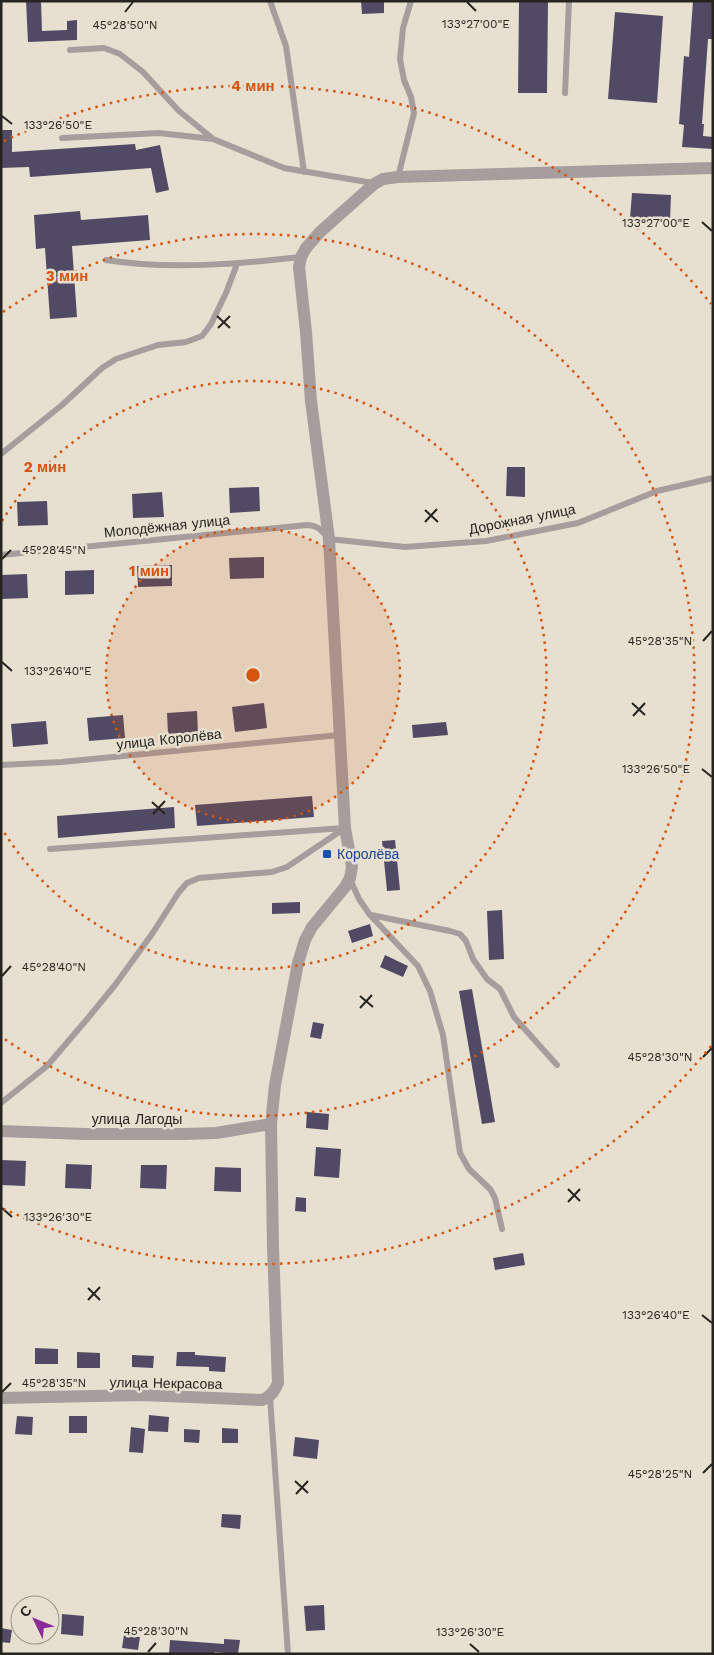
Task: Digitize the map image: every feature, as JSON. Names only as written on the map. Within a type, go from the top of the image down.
[{"type":"street","points":[[270,1397],[275,1391],[278,1375],[271,1124],[275,1085],[298,963],[305,940],[312,927],[345,887],[350,878],[352,867],[345,828],[329,539],[311,401],[306,332],[299,276],[301,256],[320,232],[374,184],[384,179],[398,177],[713,168]]},
{"type":"street","name":"улица Лагоды","points":[[1,1131],[85,1134],[183,1134],[216,1133],[271,1124]]},
{"type":"street","name":"улица Некрасова","points":[[1,1398],[142,1395],[250,1401],[270,1397]]},
{"type":"lane","points":[[270,1],[286,46],[304,172]]},
{"type":"lane","points":[[398,177],[414,113],[400,59],[403,28],[410,1]]},
{"type":"lane","points":[[565,93],[569,1]]},
{"type":"lane","points":[[70,50],[104,48],[120,54],[143,72],[179,111],[213,139]]},
{"type":"lane","points":[[62,138],[159,134],[213,139],[284,168],[374,184]]},
{"type":"lane","points":[[106,260],[138,265],[237,264],[301,256]]},
{"type":"lane","points":[[1,454],[62,405],[102,368],[116,359],[151,347],[186,342],[202,336],[215,316],[237,264]]},
{"type":"lane","name":"Дорожная улица","points":[[329,539],[405,547],[486,541],[578,522],[657,491],[713,478]]},
{"type":"lane","name":"Молодёжная улица","points":[[1,555],[307,524],[320,528],[329,539]]},
{"type":"lane","name":"улица Королёва","points":[[1,765],[62,762],[339,734]]},
{"type":"lane","points":[[50,849],[345,828]]},
{"type":"lane","points":[[1,1104],[47,1066],[88,1018],[152,934],[179,892],[187,883],[199,878],[272,872],[287,867],[345,828]]},
{"type":"lane","points":[[350,878],[370,914],[418,966],[430,991],[443,1035],[460,1153],[469,1169],[490,1189],[495,1198],[502,1229]]},
{"type":"lane","points":[[370,914],[460,934],[466,941],[473,959],[487,979],[500,990],[514,1017],[558,1065]]},
{"type":"lane","points":[[270,1397],[288,1654]]},
{"type":"building","points":[[26,1],[41,1],[42,31],[67,30],[67,21],[77,20],[77,40],[28,42]]},
{"type":"building","points":[[361,1],[384,1],[384,13],[362,14]]},
{"type":"building","points":[[519,1],[548,1],[547,93],[518,93]]},
{"type":"building","points":[[693,1],[713,1],[713,39],[708,39],[702,124],[704,124],[703,136],[713,137],[713,149],[682,147],[684,125],[679,124],[684,56],[689,57]]},
{"type":"building","points":[[615,12],[663,16],[657,103],[608,99]]},
{"type":"building","points":[[1,130],[12,130],[12,152],[135,144],[136,150],[160,145],[169,190],[156,193],[151,168],[30,177],[29,167],[1,168]]},
{"type":"building","points":[[632,193],[671,195],[670,221],[630,218]]},
{"type":"building","points":[[80,211],[81,220],[148,215],[150,240],[72,246],[77,317],[50,319],[45,248],[36,249],[34,215]]},
{"type":"building","points":[[507,467],[525,467],[525,497],[506,496]]},
{"type":"building","points":[[259,487],[260,511],[230,513],[229,488]]},
{"type":"building","points":[[162,492],[164,517],[133,518],[132,494]]},
{"type":"building","points":[[47,501],[48,525],[18,526],[17,502]]},
{"type":"building","points":[[264,557],[264,578],[230,579],[229,558]]},
{"type":"building","points":[[172,565],[172,586],[138,587],[137,566]]},
{"type":"building","points":[[94,570],[94,594],[65,595],[65,571]]},
{"type":"building","points":[[27,574],[28,598],[1,599],[1,575]]},
{"type":"building","points":[[264,703],[267,728],[235,732],[232,707]]},
{"type":"building","points":[[197,711],[198,733],[168,734],[167,713]]},
{"type":"building","points":[[123,715],[125,738],[89,741],[87,718]]},
{"type":"building","points":[[46,721],[48,744],[13,747],[11,724]]},
{"type":"building","points":[[446,722],[448,735],[413,738],[412,725]]},
{"type":"building","points":[[312,796],[314,817],[197,826],[195,805]]},
{"type":"building","points":[[174,807],[175,828],[58,838],[57,816]]},
{"type":"building","points":[[395,840],[400,890],[387,891],[382,841]]},
{"type":"building","points":[[300,902],[300,913],[272,914],[272,903]]},
{"type":"building","points":[[502,910],[504,959],[489,960],[487,911]]},
{"type":"building","points":[[370,924],[373,936],[352,943],[348,931]]},
{"type":"building","points":[[385,955],[408,966],[403,977],[380,967]]},
{"type":"building","points":[[472,989],[495,1122],[482,1124],[459,991]]},
{"type":"building","points":[[313,1022],[324,1024],[321,1039],[310,1037]]},
{"type":"building","points":[[307,1112],[329,1114],[328,1130],[306,1128]]},
{"type":"building","points":[[316,1147],[341,1149],[339,1178],[314,1176]]},
{"type":"building","points":[[1,1160],[26,1161],[25,1186],[1,1185]]},
{"type":"building","points":[[66,1164],[92,1165],[91,1189],[65,1188]]},
{"type":"building","points":[[141,1165],[167,1165],[166,1189],[140,1188]]},
{"type":"building","points":[[215,1167],[241,1168],[241,1192],[214,1191]]},
{"type":"building","points":[[296,1197],[306,1198],[306,1212],[295,1211]]},
{"type":"building","points":[[523,1253],[525,1265],[495,1270],[493,1258]]},
{"type":"building","points":[[35,1348],[58,1349],[58,1364],[35,1364]]},
{"type":"building","points":[[77,1352],[100,1353],[100,1368],[77,1368]]},
{"type":"building","points":[[177,1352],[195,1352],[195,1355],[226,1357],[225,1372],[209,1371],[209,1367],[176,1366]]},
{"type":"building","points":[[132,1355],[154,1356],[153,1368],[132,1367]]},
{"type":"building","points":[[149,1415],[169,1417],[168,1432],[148,1431]]},
{"type":"building","points":[[17,1416],[33,1417],[32,1435],[15,1434]]},
{"type":"building","points":[[69,1416],[87,1416],[87,1433],[69,1433]]},
{"type":"building","points":[[131,1427],[145,1429],[143,1453],[129,1452]]},
{"type":"building","points":[[222,1428],[238,1429],[238,1443],[222,1443]]},
{"type":"building","points":[[184,1429],[200,1430],[199,1443],[184,1442]]},
{"type":"building","points":[[295,1437],[319,1440],[317,1459],[293,1456]]},
{"type":"building","points":[[222,1514],[241,1515],[240,1529],[221,1527]]},
{"type":"building","points":[[324,1605],[325,1630],[306,1631],[304,1606]]},
{"type":"building","points":[[62,1614],[84,1616],[83,1636],[61,1634]]},
{"type":"building","points":[[1,1628],[10,1630],[10,1643],[1,1642]]},
{"type":"building","points":[[124,1635],[140,1637],[138,1650],[122,1648]]},
{"type":"building","points":[[224,1639],[240,1640],[238,1654],[214,1652],[214,1654],[169,1654],[170,1640],[224,1644]]},
{"type":"place","name":"Королёва","points":[[327,854]]}]
